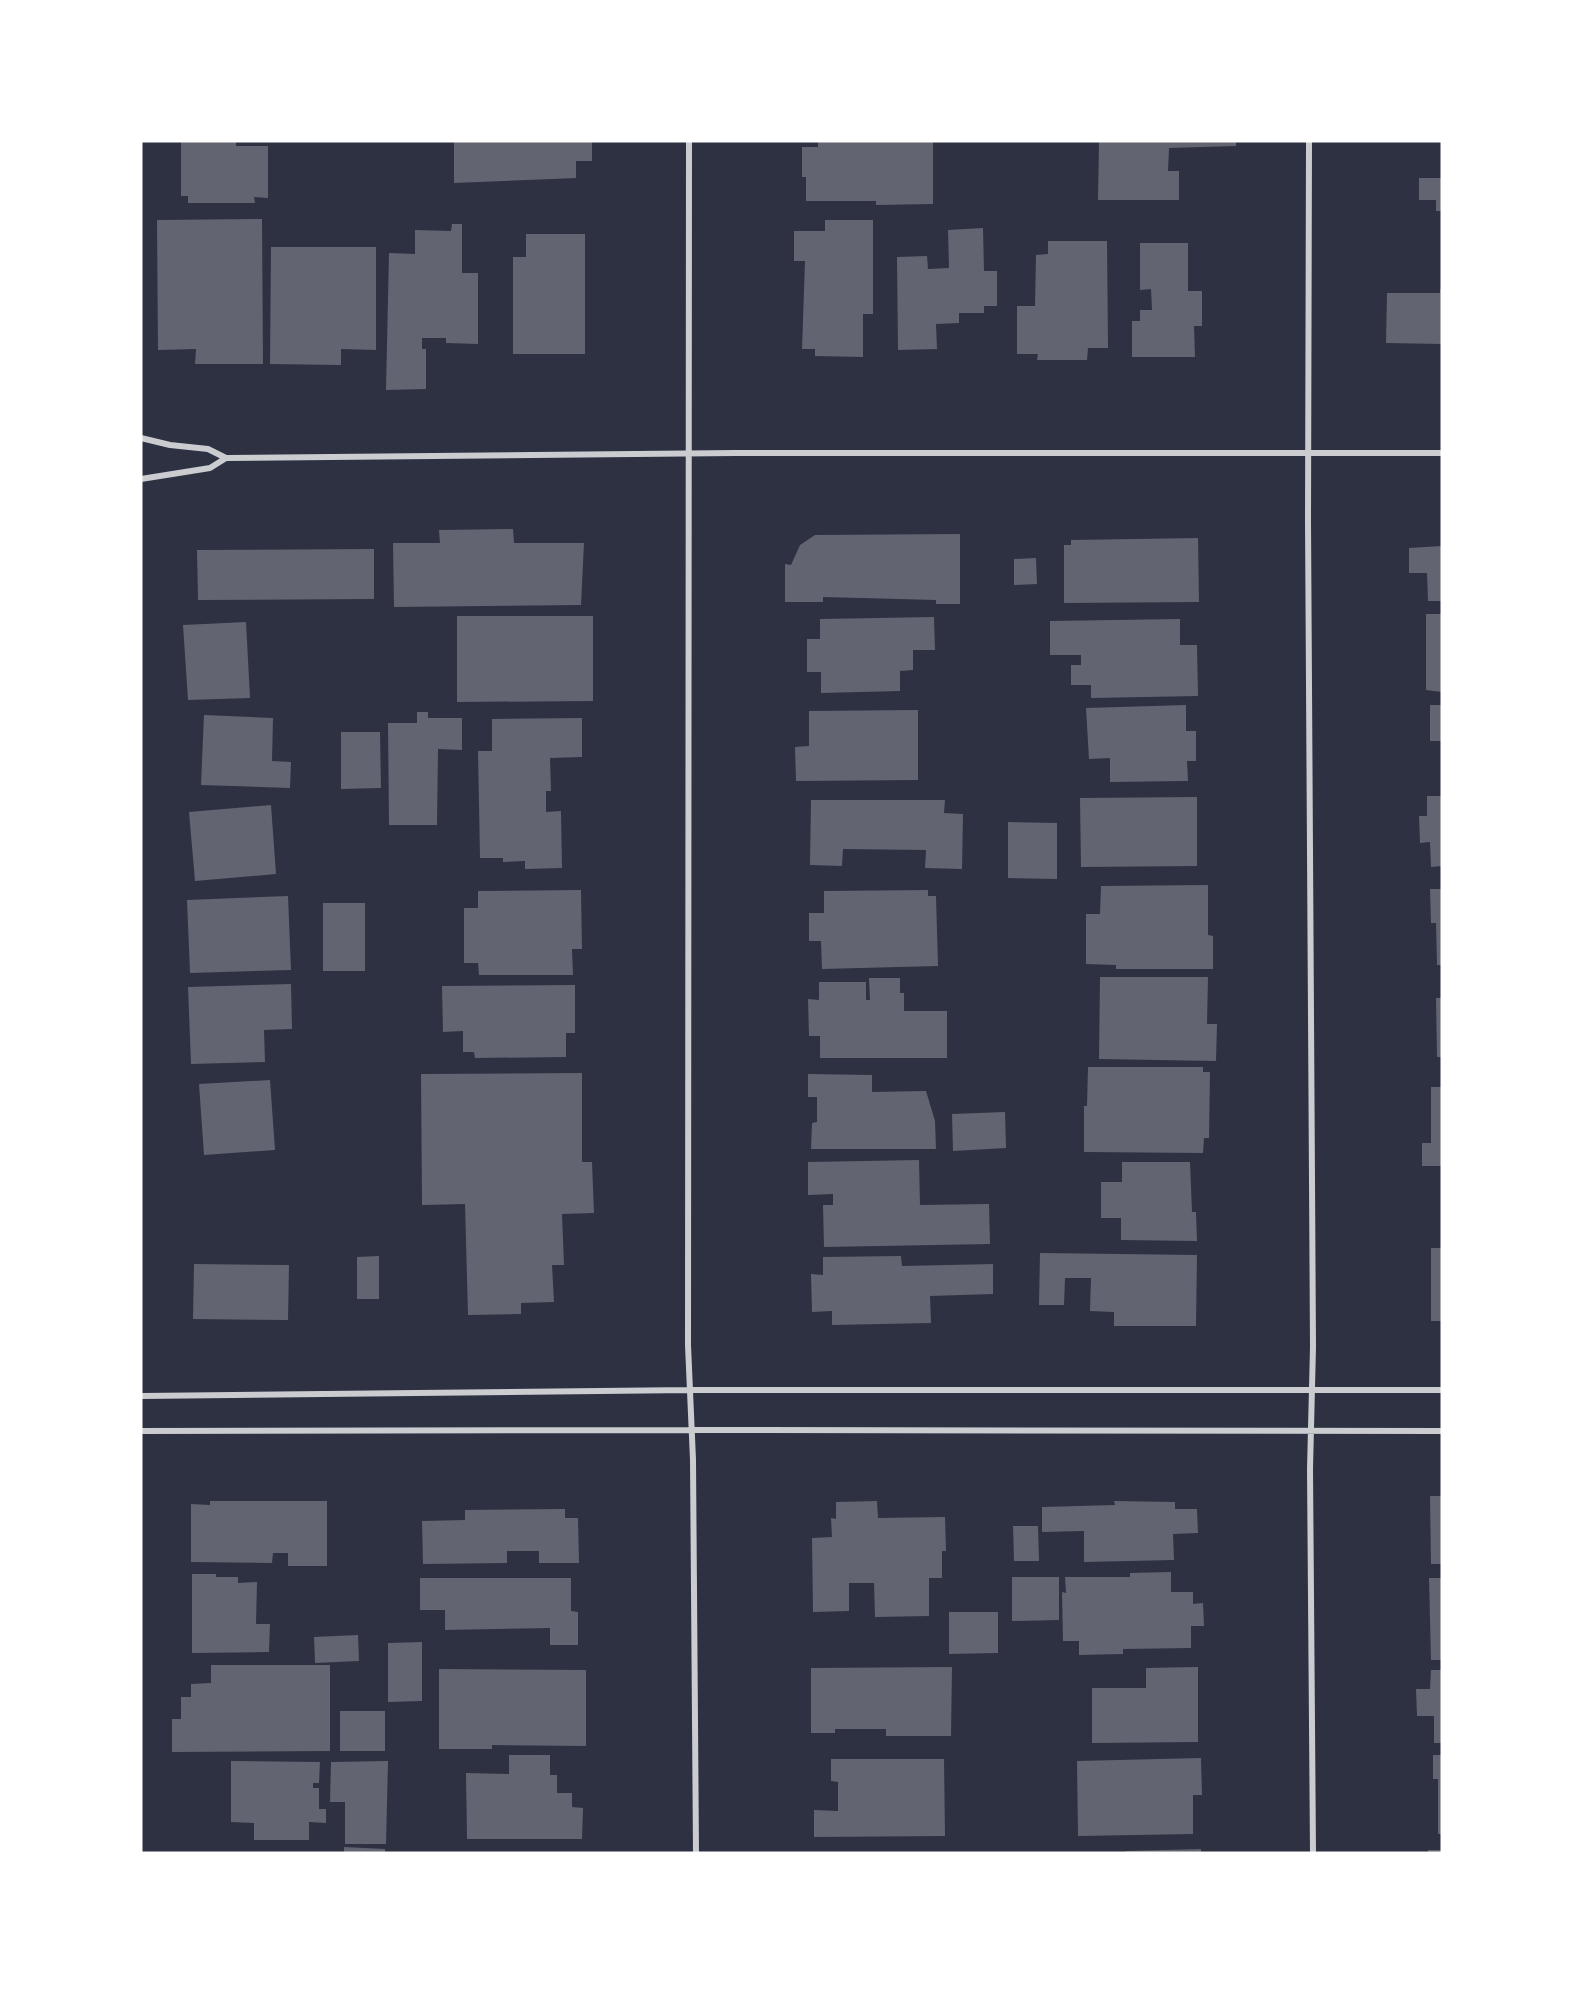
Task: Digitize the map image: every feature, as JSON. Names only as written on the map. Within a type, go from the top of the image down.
[{"type":"street","points":[[689,141],[688,1345],[696,1853]]},
{"type":"street","points":[[1309,141],[1308,452],[1313,1347],[1310,1481],[1313,1853]]},
{"type":"street","points":[[141,438],[170,446],[208,449],[226,458],[690,454],[1442,453]]},
{"type":"street","points":[[141,479],[210,468],[226,458]]},
{"type":"street","points":[[141,1396],[690,1390],[1442,1390]]},
{"type":"street","points":[[141,1431],[1442,1431]]},
{"type":"building","points":[[181,141],[236,141],[236,146],[268,146],[268,198],[254,197],[255,203],[188,203],[188,196],[181,196]]},
{"type":"building","points":[[454,141],[592,141],[592,161],[576,161],[576,178],[454,183]]},
{"type":"building","points":[[818,141],[933,141],[933,204],[876,205],[876,201],[806,201],[806,177],[802,177],[802,147],[818,147]]},
{"type":"building","points":[[1099,141],[1236,141],[1236,146],[1169,148],[1168,171],[1179,171],[1179,200],[1098,200]]},
{"type":"building","points":[[1419,178],[1442,178],[1442,211],[1436,211],[1436,200],[1419,200]]},
{"type":"building","points":[[262,219],[263,364],[195,364],[196,349],[158,350],[157,220]]},
{"type":"building","points":[[825,220],[873,220],[873,314],[863,314],[863,357],[815,356],[815,349],[802,349],[805,261],[794,261],[794,231],[825,231]]},
{"type":"building","points":[[452,224],[462,224],[462,273],[478,273],[478,344],[446,343],[446,338],[422,338],[422,349],[426,349],[426,389],[386,390],[389,253],[415,254],[415,230],[451,231]]},
{"type":"building","points":[[983,228],[984,271],[997,271],[997,306],[984,306],[984,313],[959,313],[959,323],[936,324],[937,349],[898,350],[897,257],[927,256],[928,269],[949,268],[948,230]]},
{"type":"building","points":[[526,234],[585,234],[585,354],[513,354],[513,257],[526,257]]},
{"type":"building","points":[[1048,241],[1107,241],[1108,348],[1088,348],[1087,360],[1037,360],[1038,354],[1017,354],[1017,306],[1035,306],[1036,255],[1048,254]]},
{"type":"building","points":[[1140,243],[1188,243],[1188,291],[1202,291],[1202,326],[1194,326],[1195,357],[1132,357],[1132,321],[1140,321],[1140,310],[1152,310],[1151,289],[1140,290]]},
{"type":"building","points":[[271,247],[376,247],[376,350],[341,349],[341,365],[270,364]]},
{"type":"building","points":[[1442,289],[1442,344],[1386,343],[1387,293],[1440,293]]},
{"type":"building","points":[[513,529],[514,543],[584,543],[581,605],[394,607],[393,543],[440,543],[439,530]]},
{"type":"building","points":[[960,534],[960,604],[936,604],[936,600],[823,597],[823,602],[785,602],[785,564],[791,565],[800,545],[815,535]]},
{"type":"building","points":[[1198,538],[1199,602],[1064,603],[1064,545],[1071,545],[1071,540]]},
{"type":"building","points":[[1442,546],[1442,601],[1428,601],[1427,573],[1409,573],[1409,548]]},
{"type":"building","points":[[374,549],[374,599],[198,600],[197,550]]},
{"type":"building","points":[[1036,558],[1037,584],[1014,585],[1014,559]]},
{"type":"building","points":[[1426,614],[1442,614],[1442,692],[1426,690]]},
{"type":"building","points":[[457,616],[593,616],[593,701],[457,702]]},
{"type":"building","points":[[934,617],[935,650],[913,650],[913,670],[900,671],[900,691],[821,693],[821,672],[807,672],[807,639],[820,639],[820,619]]},
{"type":"building","points":[[1180,619],[1180,645],[1197,645],[1198,696],[1091,698],[1091,685],[1071,685],[1071,665],[1081,665],[1081,655],[1050,655],[1050,621]]},
{"type":"building","points":[[246,622],[250,698],[188,700],[183,625]]},
{"type":"building","points":[[1186,705],[1186,731],[1196,731],[1196,761],[1187,761],[1188,781],[1110,782],[1110,758],[1089,759],[1086,708]]},
{"type":"building","points":[[1430,705],[1442,705],[1442,741],[1430,741]]},
{"type":"building","points":[[918,710],[918,780],[796,781],[795,747],[809,746],[809,711]]},
{"type":"building","points":[[417,712],[428,712],[428,718],[462,718],[462,750],[438,749],[437,825],[389,825],[388,723],[417,723]]},
{"type":"building","points":[[204,715],[273,718],[272,761],[291,762],[290,788],[201,785]]},
{"type":"building","points":[[582,718],[582,757],[550,758],[551,791],[546,791],[546,812],[561,811],[562,868],[525,869],[525,861],[503,862],[503,858],[480,858],[478,751],[492,751],[492,719]]},
{"type":"building","points":[[341,732],[380,732],[381,788],[341,789]]},
{"type":"building","points":[[1427,796],[1442,796],[1442,866],[1431,867],[1430,842],[1420,843],[1419,816],[1427,816]]},
{"type":"building","points":[[1197,797],[1197,866],[1081,867],[1080,798]]},
{"type":"building","points":[[811,800],[945,800],[944,813],[963,814],[962,869],[925,868],[926,850],[843,849],[842,866],[810,865]]},
{"type":"building","points":[[271,805],[276,874],[195,881],[189,812]]},
{"type":"building","points":[[1008,822],[1057,823],[1057,879],[1008,878]]},
{"type":"building","points":[[1208,885],[1208,935],[1213,936],[1213,969],[1116,969],[1116,965],[1086,964],[1086,914],[1100,914],[1101,886]]},
{"type":"building","points":[[1430,889],[1442,889],[1442,965],[1437,965],[1436,923],[1431,923]]},
{"type":"building","points":[[581,890],[582,949],[572,949],[573,975],[479,975],[478,963],[464,963],[464,908],[478,908],[478,891]]},
{"type":"building","points":[[928,890],[928,896],[936,896],[938,966],[822,969],[821,941],[809,941],[809,913],[824,913],[824,891]]},
{"type":"building","points":[[288,896],[291,970],[190,973],[187,900]]},
{"type":"building","points":[[323,903],[365,903],[365,971],[323,971]]},
{"type":"building","points":[[1100,977],[1208,977],[1207,1024],[1217,1024],[1216,1061],[1099,1059]]},
{"type":"building","points":[[869,978],[900,978],[900,993],[904,993],[904,1011],[947,1011],[947,1058],[820,1058],[820,1036],[809,1036],[808,999],[819,1000],[819,982],[866,982],[866,1000],[870,1000]]},
{"type":"building","points":[[291,984],[292,1029],[264,1030],[265,1062],[191,1064],[188,987]]},
{"type":"building","points":[[575,985],[575,1033],[566,1033],[566,1057],[475,1058],[474,1052],[463,1052],[463,1031],[443,1032],[442,986]]},
{"type":"building","points":[[1436,998],[1442,998],[1442,1057],[1437,1057]]},
{"type":"building","points":[[1088,1067],[1203,1067],[1203,1072],[1210,1072],[1209,1138],[1204,1138],[1203,1153],[1084,1152],[1084,1106],[1087,1106]]},
{"type":"building","points":[[582,1073],[582,1162],[592,1162],[594,1213],[562,1214],[564,1265],[552,1265],[554,1302],[521,1303],[521,1314],[468,1315],[465,1204],[422,1205],[421,1074]]},
{"type":"building","points":[[808,1074],[872,1075],[872,1092],[926,1091],[935,1121],[936,1149],[811,1149],[812,1123],[817,1122],[817,1097],[808,1097]]},
{"type":"building","points":[[270,1080],[275,1150],[204,1155],[199,1084]]},
{"type":"building","points":[[1431,1087],[1442,1087],[1442,1166],[1422,1166],[1422,1143],[1431,1143]]},
{"type":"building","points":[[1005,1112],[1006,1148],[953,1151],[952,1114]]},
{"type":"building","points":[[919,1160],[920,1205],[989,1204],[990,1244],[824,1247],[823,1205],[833,1205],[833,1194],[808,1195],[808,1162]]},
{"type":"building","points":[[1122,1162],[1190,1162],[1192,1212],[1196,1212],[1197,1241],[1121,1240],[1121,1218],[1101,1218],[1101,1182],[1122,1182]]},
{"type":"building","points":[[1431,1248],[1442,1248],[1442,1321],[1431,1321]]},
{"type":"building","points":[[1040,1253],[1197,1255],[1196,1326],[1114,1326],[1114,1312],[1090,1311],[1091,1278],[1065,1278],[1064,1305],[1039,1305]]},
{"type":"building","points":[[379,1256],[379,1299],[357,1299],[357,1257]]},
{"type":"building","points":[[901,1256],[902,1266],[993,1264],[993,1294],[930,1296],[931,1323],[832,1325],[832,1311],[812,1312],[811,1274],[823,1275],[823,1257]]},
{"type":"building","points":[[194,1264],[289,1265],[288,1320],[193,1319]]},
{"type":"building","points":[[1430,1496],[1442,1496],[1442,1564],[1431,1564]]},
{"type":"building","points":[[210,1501],[327,1501],[327,1566],[288,1566],[288,1553],[273,1553],[272,1563],[191,1562],[191,1504],[210,1505]]},
{"type":"building","points":[[877,1501],[878,1518],[945,1517],[946,1551],[942,1551],[942,1578],[929,1578],[929,1616],[875,1617],[874,1583],[849,1583],[849,1611],[813,1612],[812,1538],[832,1537],[831,1518],[836,1519],[836,1502]]},
{"type":"building","points":[[1114,1501],[1175,1502],[1175,1509],[1197,1509],[1198,1533],[1173,1534],[1174,1560],[1084,1562],[1084,1531],[1042,1532],[1042,1507],[1115,1505]]},
{"type":"building","points":[[565,1509],[565,1518],[578,1518],[579,1563],[539,1563],[539,1551],[507,1551],[507,1563],[423,1564],[422,1521],[465,1520],[465,1510]]},
{"type":"building","points":[[1013,1526],[1038,1526],[1039,1561],[1014,1561]]},
{"type":"building","points":[[1171,1572],[1171,1592],[1193,1592],[1193,1604],[1203,1603],[1204,1626],[1191,1626],[1191,1648],[1123,1649],[1123,1654],[1079,1655],[1079,1641],[1063,1641],[1062,1592],[1066,1593],[1065,1577],[1130,1577],[1130,1573]]},
{"type":"building","points":[[192,1574],[238,1577],[238,1583],[257,1582],[256,1624],[270,1624],[269,1652],[192,1653]]},
{"type":"building","points":[[1012,1577],[1059,1577],[1059,1620],[1012,1621]]},
{"type":"building","points":[[420,1578],[571,1578],[571,1611],[578,1612],[578,1645],[550,1645],[550,1628],[445,1630],[445,1610],[420,1610]]},
{"type":"building","points":[[1429,1578],[1442,1578],[1442,1660],[1431,1660]]},
{"type":"building","points":[[949,1612],[998,1612],[998,1653],[949,1654]]},
{"type":"building","points":[[358,1635],[359,1661],[315,1663],[314,1637]]},
{"type":"building","points":[[422,1642],[422,1701],[388,1702],[388,1643]]},
{"type":"building","points":[[211,1665],[330,1665],[330,1751],[172,1752],[172,1719],[181,1719],[181,1697],[191,1697],[191,1684],[211,1683]]},
{"type":"building","points":[[952,1667],[951,1736],[886,1736],[886,1729],[835,1729],[835,1733],[811,1733],[811,1668]]},
{"type":"building","points":[[1198,1667],[1198,1742],[1092,1743],[1092,1688],[1146,1688],[1146,1668]]},
{"type":"building","points":[[439,1669],[586,1670],[586,1746],[492,1745],[492,1749],[439,1749]]},
{"type":"building","points":[[1431,1670],[1442,1670],[1442,1743],[1434,1743],[1434,1716],[1417,1716],[1416,1689],[1430,1689]]},
{"type":"building","points":[[340,1711],[385,1711],[385,1751],[340,1751]]},
{"type":"building","points":[[509,1755],[550,1755],[550,1775],[557,1775],[557,1793],[572,1793],[572,1807],[583,1808],[582,1839],[467,1839],[466,1773],[509,1774]]},
{"type":"building","points":[[1433,1755],[1442,1755],[1442,1834],[1438,1834],[1438,1779],[1433,1779]]},
{"type":"building","points":[[1201,1758],[1202,1795],[1193,1795],[1193,1834],[1078,1836],[1077,1761]]},
{"type":"building","points":[[831,1759],[944,1759],[945,1836],[814,1837],[814,1810],[838,1811],[838,1782],[831,1781]]},
{"type":"building","points":[[231,1761],[320,1762],[319,1783],[313,1783],[313,1788],[319,1788],[319,1809],[326,1809],[326,1823],[309,1822],[309,1840],[254,1840],[254,1823],[231,1822]]},
{"type":"building","points":[[388,1761],[386,1844],[345,1844],[345,1802],[330,1802],[331,1762]]},
{"type":"building","points":[[344,1847],[385,1849],[385,1853],[344,1853]]},
{"type":"building","points":[[1201,1849],[1201,1853],[1126,1853],[1126,1851]]},
{"type":"building","points":[[1428,1850],[1442,1850],[1442,1853],[1428,1853]]}]
